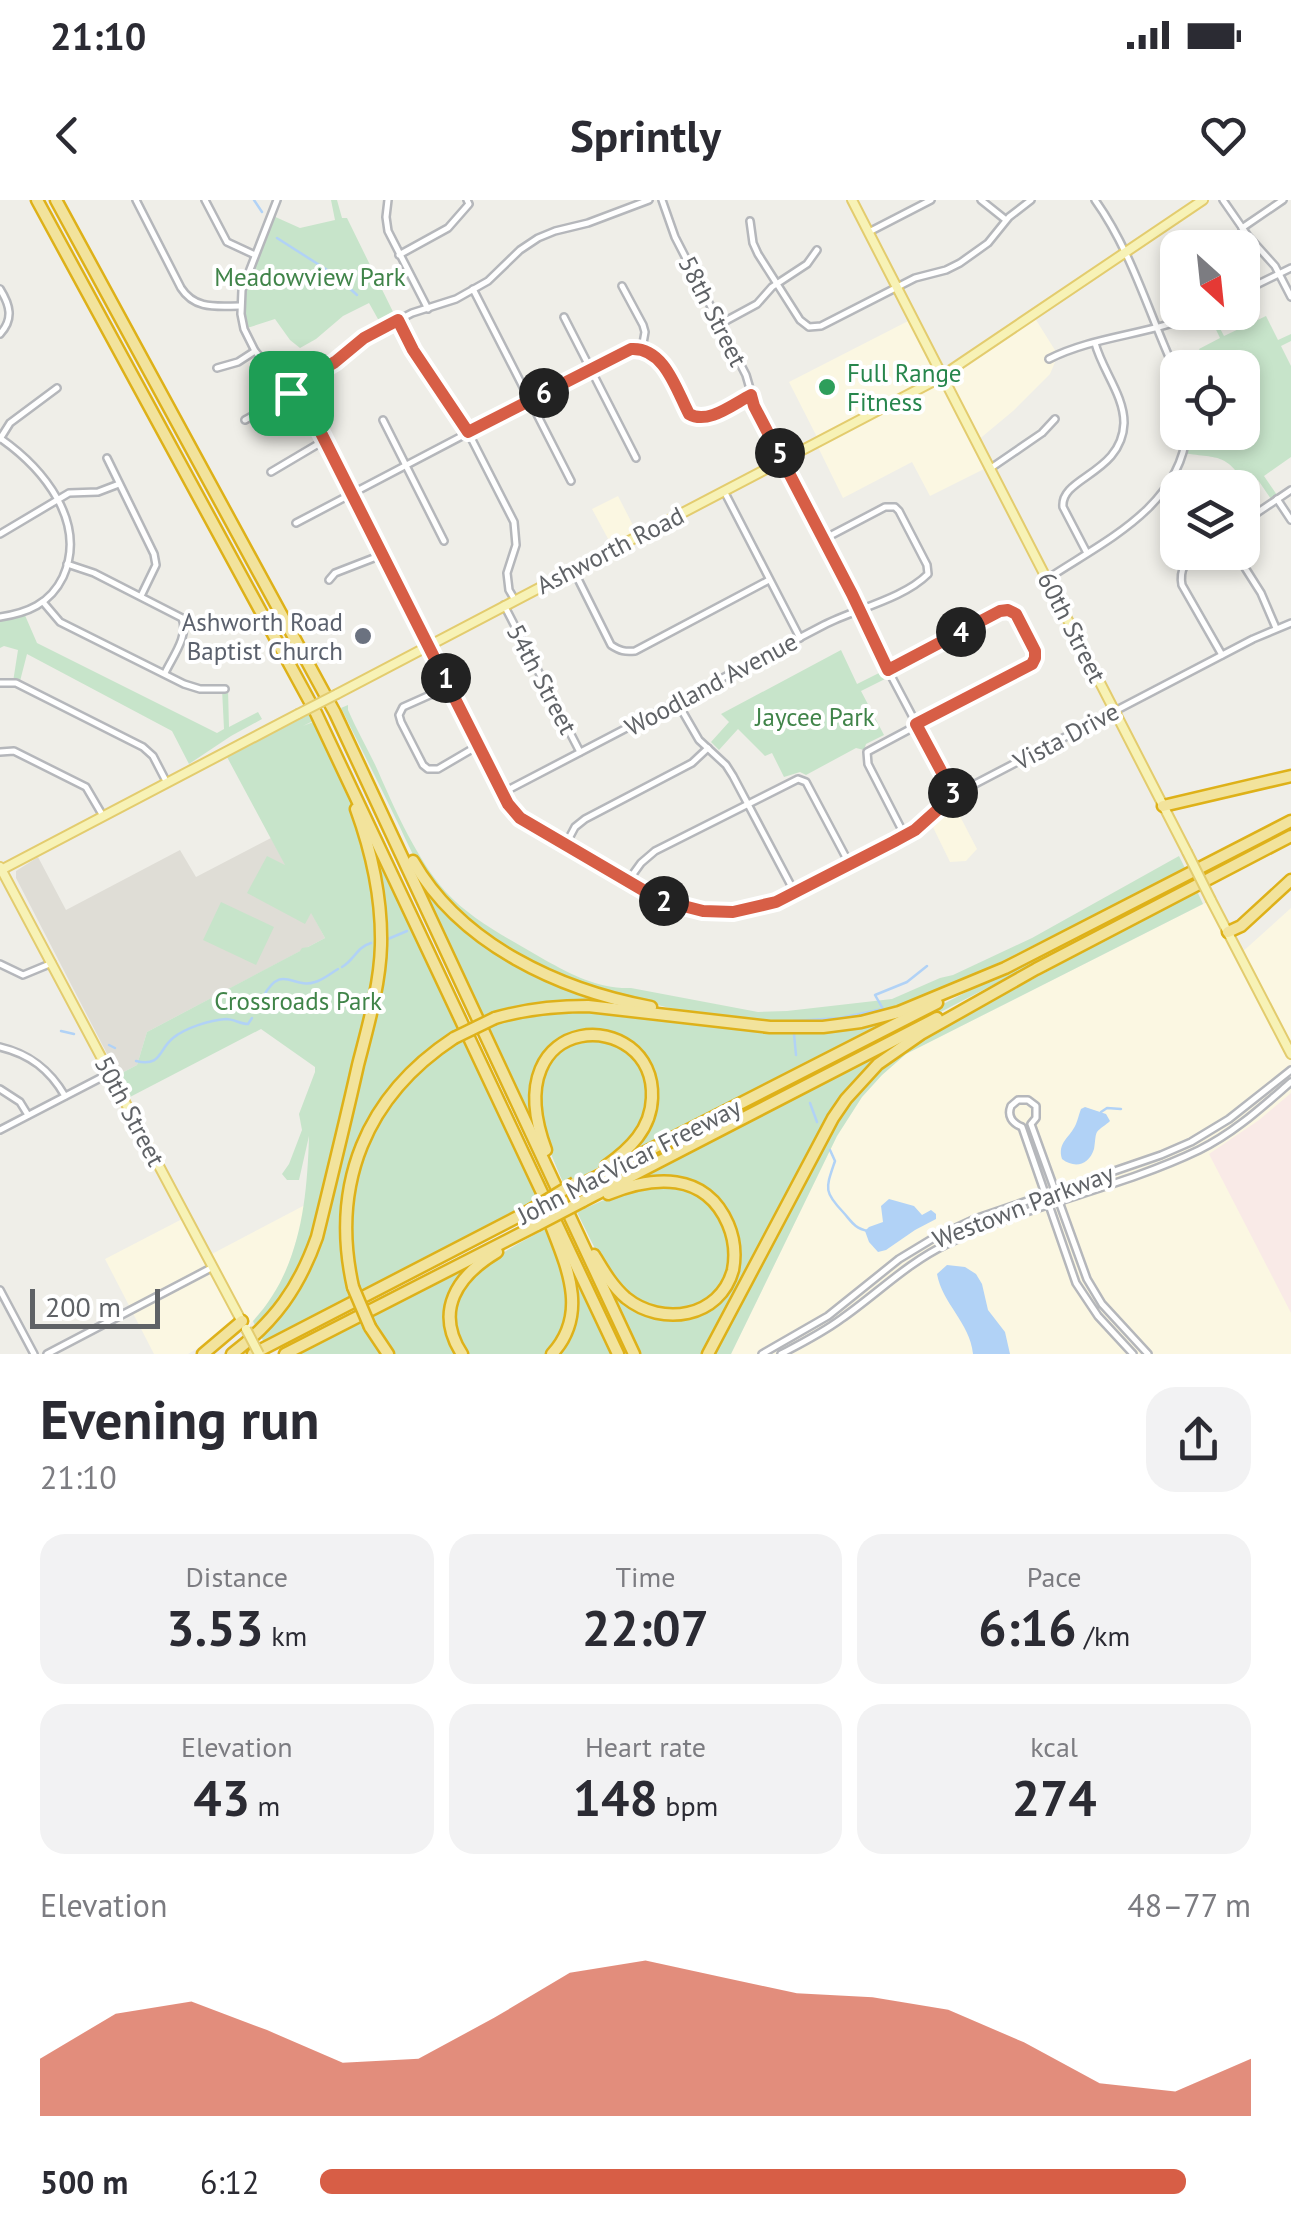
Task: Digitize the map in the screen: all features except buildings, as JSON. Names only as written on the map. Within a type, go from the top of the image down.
[{"type":"highway","points":[[37,200],[320,720],[616,1354]]},
{"type":"highway","points":[[56,200],[310,664],[634,1354]]},
{"type":"highway","points":[[232,1354],[255,1336],[289,1297],[309,1259],[375,994],[381,946],[374,870],[360,820],[320,720]]},
{"type":"highway","points":[[1164,806],[1291,776]]},
{"type":"highway","points":[[378,802],[430,888],[486,940],[548,975],[597,994],[716,1021]]},
{"type":"highway","points":[[388,1354],[370,1327],[353,1287],[347,1254],[347,1197],[358,1152],[392,1092],[424,1059],[454,1038],[495,1018],[564,1006],[770,1027],[810,1028],[861,1022],[899,1012],[1005,968],[1291,821]]},
{"type":"highway","points":[[708,1354],[833,1118],[861,1081],[896,1050],[1036,969],[1291,836]]},
{"type":"highway","points":[[1228,932],[1240,926],[1291,880]]},
{"type":"highway","name":"John MacVicar Freeway","points":[[256,1354],[576,1185],[1005,968]]},
{"type":"highway","name":"John MacVicar Freeway","points":[[285,1354],[1036,969]]},
{"type":"highway","points":[[558,1189],[536,1115],[536,1080],[548,1056],[565,1041],[602,1035],[630,1047],[644,1064],[652,1088],[652,1108],[633,1145],[576,1185]]},
{"type":"highway","points":[[526,1156],[572,1286],[568,1331],[552,1354]]},
{"type":"highway","points":[[566,1209],[612,1284],[644,1310],[676,1315],[697,1311],[719,1296],[727,1284],[734,1260],[732,1234],[716,1204],[698,1190],[680,1182],[644,1182],[583,1201]]},
{"type":"highway","points":[[462,1354],[449,1320],[459,1286],[482,1262],[537,1225]]},
{"type":"highway","points":[[202,1354],[244,1325]]},
{"type":"main road","name":"60th Street","points":[[852,200],[1291,1054]]},
{"type":"main road","name":"Ashworth Road","points":[[0,869],[943,376],[1203,200]]},
{"type":"main road","name":"50th Street","points":[[0,869],[256,1354]]},
{"type":"street","points":[[136,200],[190,300],[205,306],[240,306]]},
{"type":"street","points":[[205,200],[227,242],[254,255]]},
{"type":"street","points":[[217,368],[238,362],[255,351],[244,330],[240,306],[244,282],[277,200]]},
{"type":"street","points":[[388,200],[388,230],[428,309]]},
{"type":"street","points":[[400,255],[448,228],[469,204],[467,200]]},
{"type":"street","points":[[246,420],[275,405],[364,338],[473,290],[538,238],[649,200]]},
{"type":"street","name":"58th Street","points":[[662,200],[670,227],[746,375],[751,395],[954,795]]},
{"type":"street","points":[[868,232],[932,200]]},
{"type":"street","points":[[981,200],[1006,220]]},
{"type":"street","points":[[750,221],[753,242],[798,316],[809,326],[821,326],[896,287],[960,263],[988,243],[1006,220],[1030,200]]},
{"type":"street","points":[[1095,200],[1145,295],[1166,350]]},
{"type":"street","points":[[1223,200],[1270,258],[1291,297]]},
{"type":"street","points":[[1242,228],[1283,200]]},
{"type":"street","points":[[720,324],[757,304],[777,283],[807,264],[817,250]]},
{"type":"street","points":[[1260,283],[1291,268]]},
{"type":"street","points":[[622,286],[643,325],[642,349]]},
{"type":"street","points":[[0,289],[10,308],[7,325],[0,334]]},
{"type":"street","points":[[473,290],[571,481]]},
{"type":"street","points":[[564,317],[636,458]]},
{"type":"street","points":[[398,320],[413,350],[468,432],[516,530],[516,546],[507,573],[514,600]]},
{"type":"street","points":[[1049,359],[1068,350],[1160,326]]},
{"type":"street","points":[[1087,552],[1062,499],[1069,489],[1112,456],[1122,437],[1124,421],[1095,342]]},
{"type":"street","points":[[296,522],[624,351],[642,349],[657,356],[692,415],[700,419],[751,395]]},
{"type":"street","name":"Vista Drive","points":[[255,351],[316,423],[512,809],[523,820],[628,882],[660,900],[688,908],[709,912],[748,910],[795,893],[915,830],[954,795],[1291,622]]},
{"type":"street","points":[[0,617],[24,613],[43,602],[59,584],[67,564],[69,530],[58,500],[31,464],[0,439],[14,420],[58,388]]},
{"type":"street","points":[[990,468],[1042,433],[1055,419]]},
{"type":"street","points":[[383,420],[444,541]]},
{"type":"street","points":[[271,472],[325,440]]},
{"type":"street","points":[[1048,579],[1146,512],[1178,470],[1184,450]]},
{"type":"street","points":[[107,458],[156,561],[141,596]]},
{"type":"street","points":[[0,534],[70,493],[98,492],[119,484]]},
{"type":"street","points":[[1260,511],[1291,490]]},
{"type":"street","points":[[724,491],[800,638]]},
{"type":"street","points":[[1277,500],[1291,520]]},
{"type":"street","name":"Woodland Avenue","points":[[502,793],[800,638],[923,580],[928,574],[899,511],[892,506],[824,539]]},
{"type":"street","points":[[329,580],[336,573],[384,554]]},
{"type":"street","points":[[67,564],[177,614],[184,623],[184,633],[164,674]]},
{"type":"street","points":[[573,569],[612,645],[620,651],[635,651],[769,580]]},
{"type":"street","points":[[1182,570],[1182,585],[1222,655]]},
{"type":"street","points":[[1246,570],[1276,628]]},
{"type":"street","points":[[43,602],[60,622],[192,688],[224,689]]},
{"type":"street","name":"54th Street","points":[[504,606],[580,752]]},
{"type":"street","points":[[888,670],[1000,611],[1016,614],[1035,651],[1032,664],[870,749],[866,756],[868,764],[905,836]]},
{"type":"street","points":[[0,683],[16,683],[144,748],[153,756],[167,783]]},
{"type":"street","points":[[450,686],[407,704],[401,711],[402,722],[423,765],[428,770],[438,770],[479,745]]},
{"type":"street","points":[[677,702],[699,740],[726,765],[795,893]]},
{"type":"street","points":[[566,844],[584,819],[692,763],[708,748]]},
{"type":"street","points":[[0,752],[18,753],[86,786],[103,816]]},
{"type":"street","points":[[628,882],[648,855],[794,779],[806,782],[850,864]]},
{"type":"street","points":[[0,964],[24,975],[52,963]]},
{"type":"street","points":[[0,1047],[41,1066],[65,1096]]},
{"type":"street","name":"Westown Parkway","points":[[762,1354],[828,1316],[924,1244],[962,1225],[1199,1138],[1291,1070]]},
{"type":"street","points":[[0,1130],[110,1073]]},
{"type":"street","name":"Westown Parkway","points":[[782,1354],[823,1332],[939,1248],[1016,1214],[1203,1148],[1249,1118],[1291,1082]]},
{"type":"street","points":[[0,1089],[20,1102],[28,1115]]},
{"type":"street","points":[[1028,1100],[1036,1106],[1036,1118],[1031,1124],[1012,1122],[1012,1104],[1028,1100]]},
{"type":"street","points":[[1031,1124],[1094,1293],[1148,1354]]},
{"type":"street","points":[[1022,1126],[1076,1283],[1098,1316],[1133,1354]]},
{"type":"street","points":[[47,1354],[213,1267]]},
{"type":"street","points":[[0,1290],[34,1354]]},
{"type":"shaded area","points":[[1033,315],[1058,355],[1050,374],[977,441],[990,466],[930,496],[912,462],[843,498],[789,382],[914,318],[943,375]]},
{"type":"shaded area","points":[[618,496],[638,535],[613,548],[592,509]]},
{"type":"shaded area","points":[[950,797],[977,849],[966,861],[950,862],[928,817]]},
{"type":"shaded area","points":[[271,838],[325,938],[147,1032],[137,1065],[118,1075],[16,878],[16,871],[38,857],[66,910],[180,850],[196,877]]},
{"type":"shaded area","points":[[1211,900],[1240,954],[1291,908],[1291,1354],[731,1354],[837,1136],[862,1097],[882,1075],[906,1054]]},
{"type":"shaded area","points":[[1291,1093],[1291,1313],[1209,1154]]},
{"type":"shaded area","points":[[305,1205],[287,1270],[273,1297],[246,1329],[232,1304],[234,1323],[224,1333],[188,1354],[154,1354],[105,1259],[186,1217],[208,1256]]},
{"type":"green space","name":"Meadowview Park","points":[[331,200],[337,200],[342,218],[347,218],[397,320],[383,328],[369,303],[343,316],[300,348],[275,319],[244,329],[241,300],[271,215],[300,228],[335,220]]},
{"type":"green space","points":[[1266,316],[1278,340],[1291,334],[1291,341],[1281,346],[1291,366],[1291,457],[1264,476],[1279,498],[1273,502],[1260,483],[1260,470],[1235,470],[1215,457],[1183,453],[1260,450],[1260,350],[1200,350],[1220,338],[1216,330],[1224,336],[1237,330],[1260,330],[1260,319]]},
{"type":"green space","points":[[24,613],[37,643],[217,733],[224,729],[222,689],[228,689],[229,727],[258,712],[262,719],[189,764],[172,731],[27,654],[19,685],[13,682],[18,650],[0,648],[0,617]]},
{"type":"green space","name":"Jaycee Park","points":[[841,650],[857,684],[887,669],[891,676],[861,691],[884,735],[866,744],[864,750],[856,748],[806,775],[800,772],[784,777],[772,753],[765,756],[738,729],[719,750],[711,742],[729,722],[721,714]]},
{"type":"green space","points":[[348,705],[407,834],[445,891],[505,937],[565,971],[608,986],[758,1012],[892,999],[1032,938],[1179,856],[1185,868],[974,975],[886,1011],[812,1024],[698,1014],[616,994],[538,966],[491,939],[449,904],[415,859],[341,708]]},
{"type":"green space","name":"Crossroads Park","points":[[310,714],[313,721],[303,726],[313,722],[342,780],[365,840],[379,925],[372,998],[314,1237],[295,1281],[257,1330],[253,1321],[281,1280],[298,1234],[309,1136],[299,1180],[287,1180],[282,1174],[302,1130],[299,1114],[315,1067],[261,1029],[130,1097],[118,1075],[137,1065],[147,1032],[325,938],[311,913],[305,924],[247,893],[267,856],[285,865],[227,757]]},
{"type":"green space","points":[[371,838],[460,1029],[427,1052],[399,1080],[358,1145],[346,1182],[340,1220],[342,1259],[352,1299],[265,1344],[260,1335],[310,1263],[383,957]]},
{"type":"green space","points":[[416,871],[490,945],[617,1005],[549,1004],[484,1018]]},
{"type":"green space","points":[[1190,877],[1192,882],[573,1202],[570,1196]]},
{"type":"green space","points":[[1197,891],[1203,904],[906,1054],[882,1075],[862,1097],[837,1136],[731,1354],[712,1354],[841,1113],[866,1082],[888,1061],[938,1030]]},
{"type":"green space","points":[[221,902],[274,927],[256,965],[203,940]]},
{"type":"green space","points":[[586,1010],[773,1031],[830,1031],[877,1024],[880,1027],[624,1158],[655,1097],[652,1073],[637,1049],[583,1033],[539,1065],[533,1083],[532,1121],[487,1025],[531,1013]]},
{"type":"green space","points":[[464,1037],[538,1200],[360,1294],[353,1264],[352,1205],[366,1149],[378,1123],[415,1074]]},
{"type":"green space","points":[[578,1039],[609,1039],[638,1059],[650,1094],[640,1131],[604,1164],[565,1186],[542,1121],[539,1086],[551,1057]]},
{"type":"green space","points":[[890,1047],[825,1126],[703,1354],[641,1354],[604,1276],[656,1316],[716,1302],[737,1246],[702,1188],[632,1180]]},
{"type":"green space","points":[[673,1184],[698,1193],[714,1207],[727,1232],[731,1255],[728,1274],[719,1290],[705,1302],[669,1310],[648,1306],[621,1289],[577,1212],[622,1192]]},
{"type":"green space","points":[[549,1227],[569,1285],[567,1325],[548,1354],[467,1354],[456,1331],[454,1310],[461,1292],[491,1261]]},
{"type":"green space","points":[[484,1257],[451,1297],[459,1354],[393,1354],[370,1315]]},
{"type":"green space","points":[[572,1267],[611,1354],[556,1354],[566,1340]]},
{"type":"green space","points":[[361,1320],[382,1354],[295,1354]]},
{"type":"water","points":[[1085,1107],[1106,1114],[1110,1121],[1097,1132],[1089,1159],[1072,1164],[1062,1159],[1061,1148]]},
{"type":"water","points":[[889,1199],[914,1206],[922,1215],[931,1210],[936,1219],[878,1252],[865,1231],[883,1222],[881,1206]]},
{"type":"water","points":[[947,1265],[965,1267],[976,1274],[988,1310],[1005,1332],[1010,1354],[973,1354],[967,1332],[937,1274]]},
{"type":"waterway","points":[[254,200],[262,212]]},
{"type":"waterway","points":[[277,238],[335,275],[357,295]]},
{"type":"waterway","points":[[388,939],[407,931]]},
{"type":"waterway","points":[[342,967],[371,943]]},
{"type":"waterway","points":[[794,1021],[840,1018],[883,1009],[875,995],[907,982],[927,966]]},
{"type":"waterway","points":[[263,997],[276,981],[307,984],[338,969]]},
{"type":"waterway","points":[[136,1061],[155,1060],[173,1038],[198,1025],[226,1019],[248,1024],[252,1018]]},
{"type":"waterway","points":[[61,1031],[74,1034]]},
{"type":"waterway","points":[[794,1034],[796,1055]]},
{"type":"waterway","points":[[109,1045],[115,1048]]},
{"type":"waterway","points":[[810,1103],[817,1122]]},
{"type":"waterway","points":[[1101,1112],[1107,1108],[1121,1109]]},
{"type":"waterway","points":[[830,1150],[835,1161],[829,1194],[854,1224],[868,1231]]},
{"type":"place","name":"Full Range Fitness","points":[[827,387]]},
{"type":"place","name":"Ashworth Road Baptist Church","points":[[363,636]]},
{"type":"route","points":[[398,320],[413,350],[468,432],[624,351],[649,351],[662,363],[694,418],[707,418],[751,395],[888,670],[1004,610],[1016,614],[1035,658],[1032,664],[916,724],[954,795],[915,830],[763,906],[718,912],[660,900],[523,820],[508,804],[316,423],[291,393],[364,338],[398,320]]}]
